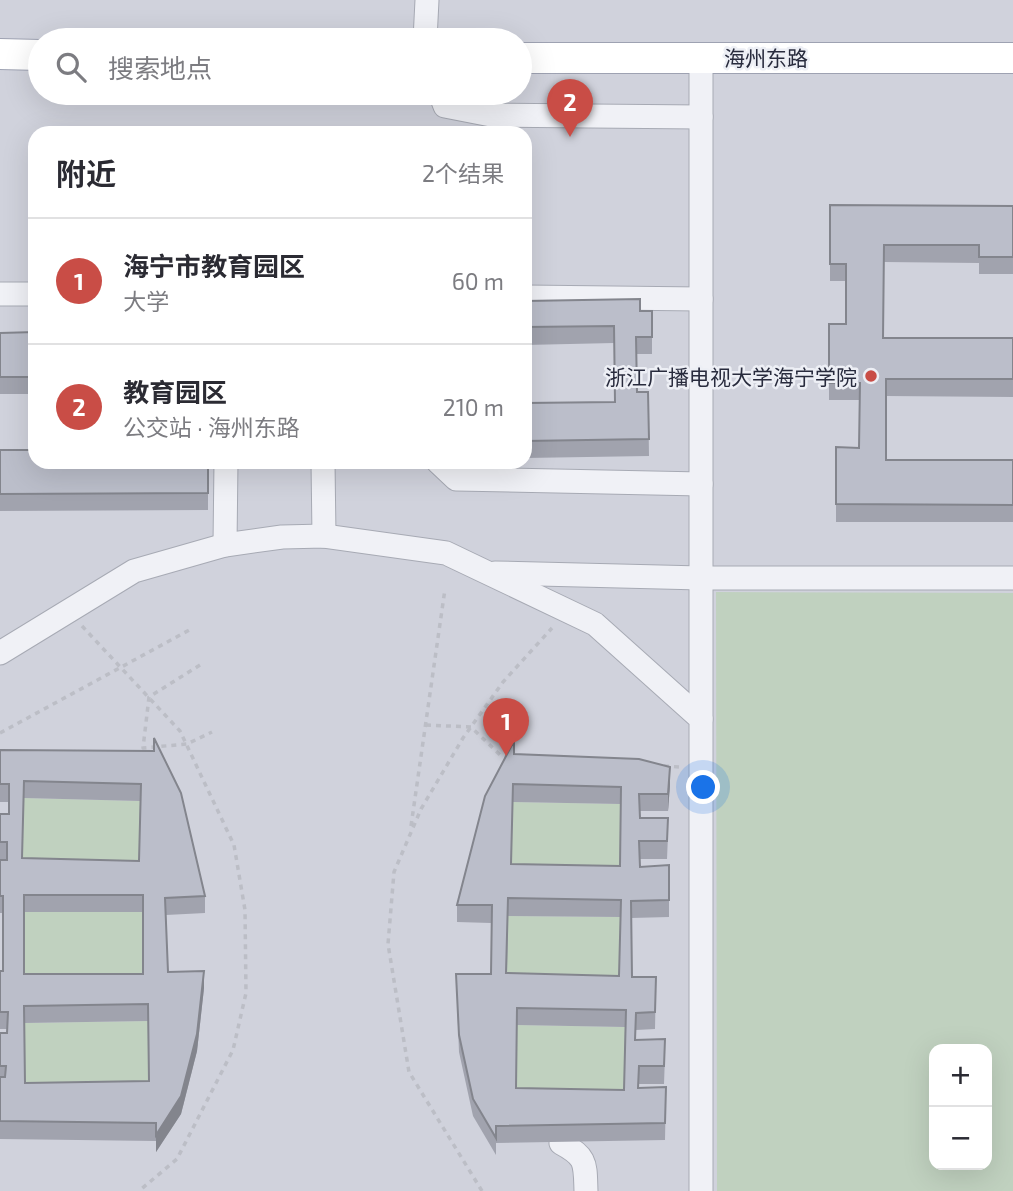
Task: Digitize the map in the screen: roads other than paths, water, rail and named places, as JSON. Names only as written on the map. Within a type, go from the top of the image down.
[{"type":"main road","points":[[0,54],[28,55]]},
{"type":"main road","name":"海州东路","points":[[532,58],[1013,58]]},
{"type":"street","points":[[425,28],[426,0]]},
{"type":"street","points":[[701,57],[701,1191]]},
{"type":"street","points":[[445,105],[491,115],[701,117]]},
{"type":"street","points":[[0,294],[28,294]]},
{"type":"street","points":[[532,297],[701,299]]},
{"type":"street","points":[[225,545],[226,469]]},
{"type":"street","points":[[323,469],[324,536]]},
{"type":"street","points":[[445,469],[456,480],[701,484]]},
{"type":"street","points":[[0,653],[134,571],[225,545],[282,537],[324,536],[446,553],[595,624],[701,719]]},
{"type":"street","points":[[487,573],[701,578],[1013,578]]},
{"type":"street","points":[[561,1143],[578,1152],[585,1163],[586,1191]]},
{"type":"place","name":"教育园区","points":[[570,137]]},
{"type":"place","name":"浙江广播电视大学海宁学院","points":[[871,376]]},
{"type":"place","name":"海宁市教育园区","points":[[506,756]]}]
